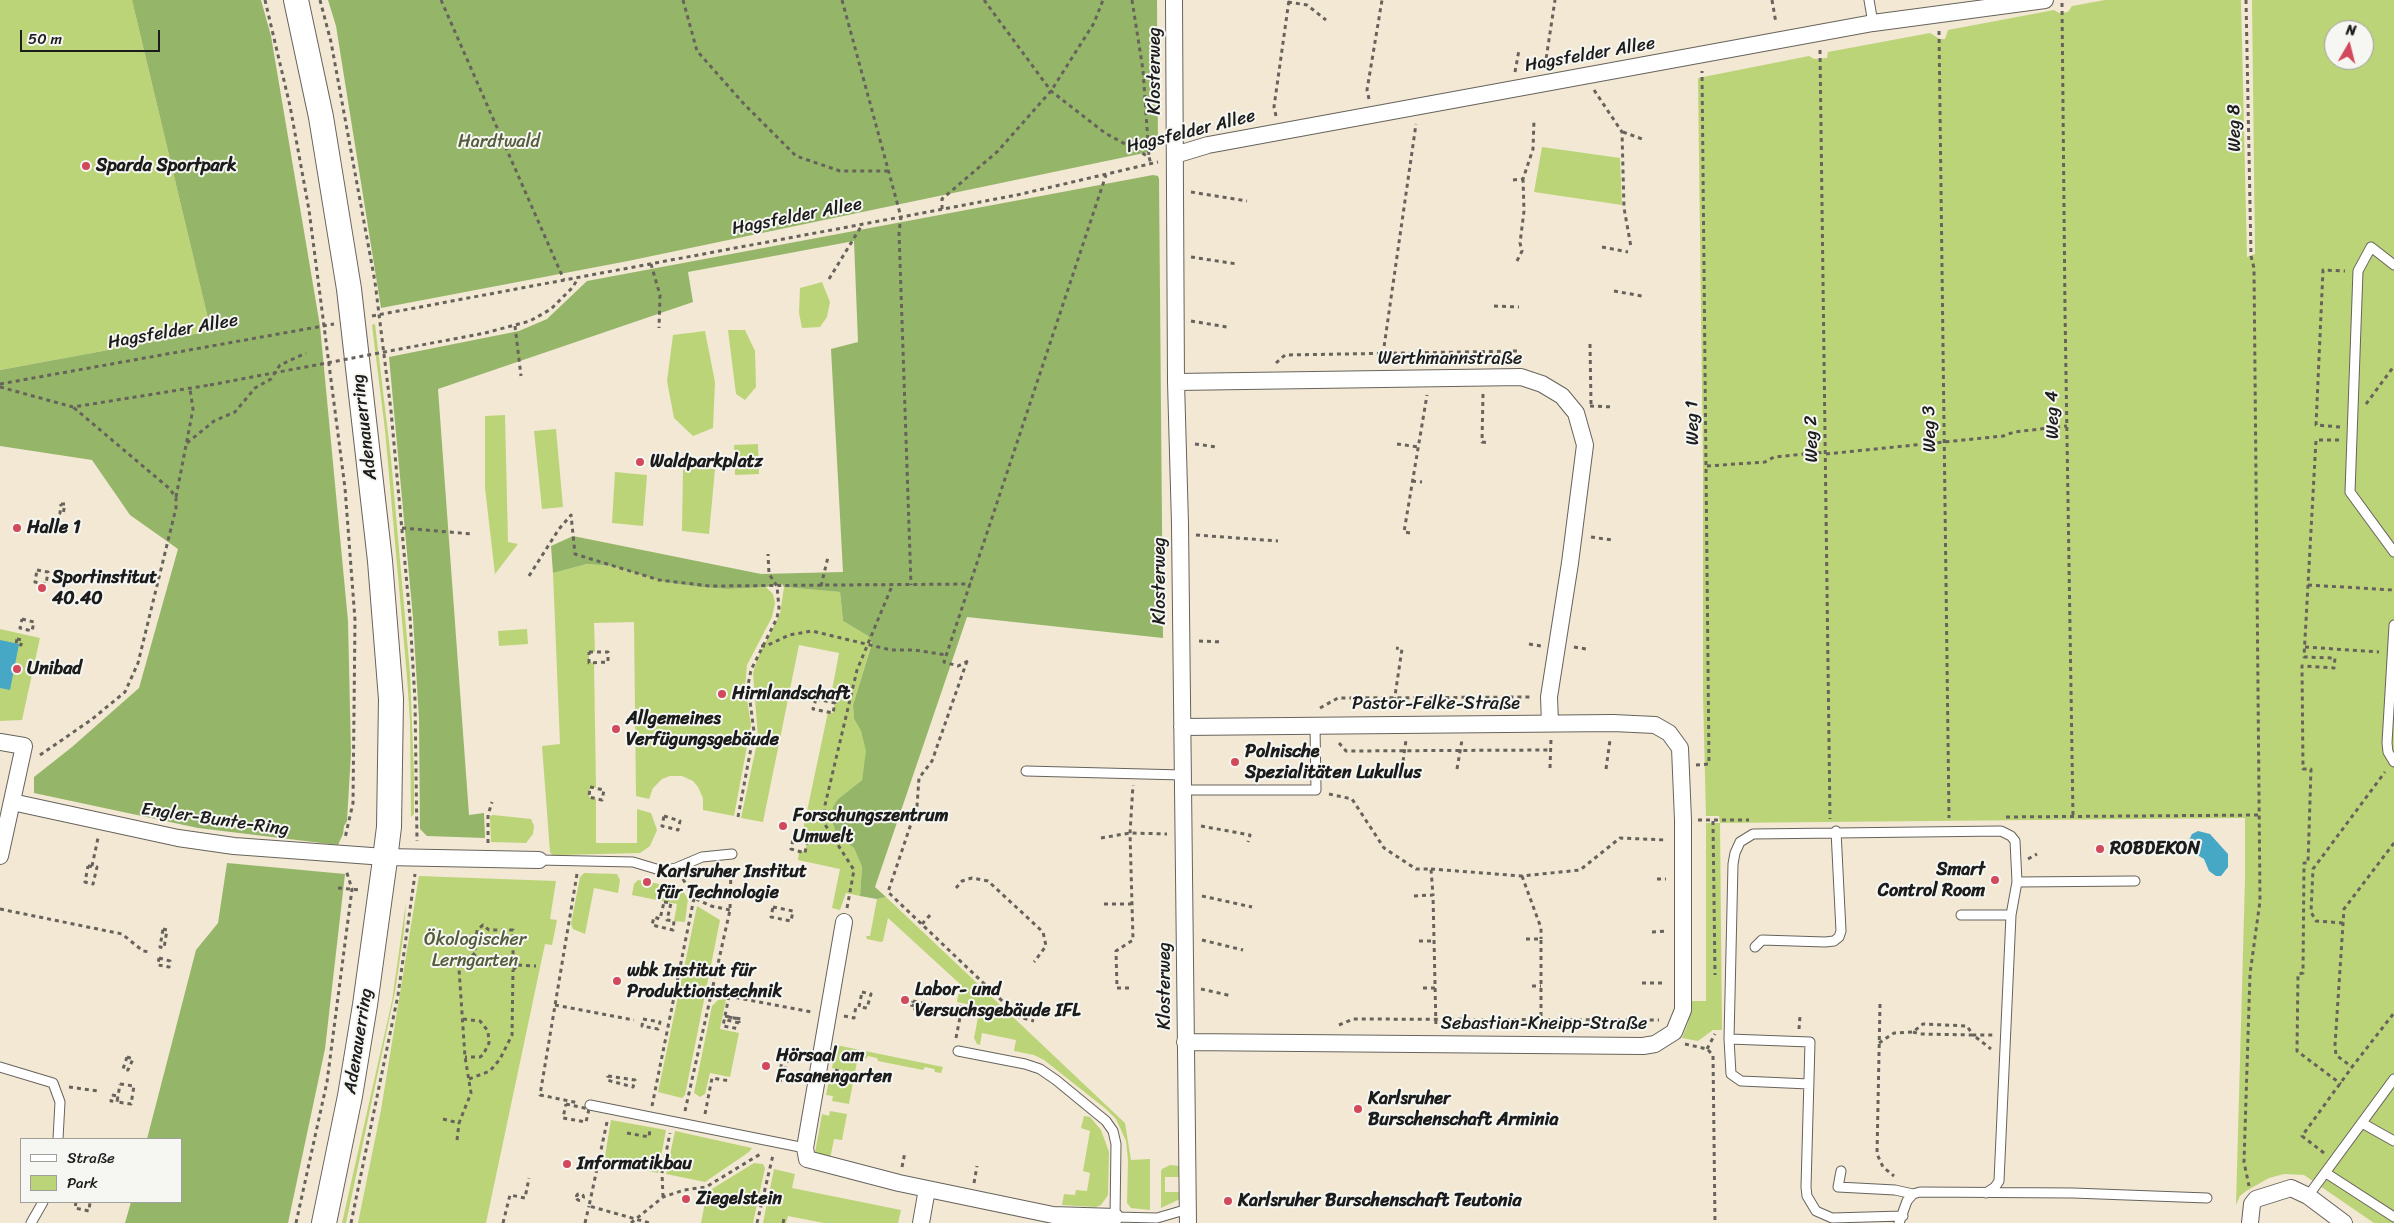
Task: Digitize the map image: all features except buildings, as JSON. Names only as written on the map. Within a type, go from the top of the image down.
[{"type":"main road","name":"Adenauerring","points":[[296,0],[321,117],[353,320],[367,437],[390,668],[389,817],[385,858],[358,1050],[324,1223]]},
{"type":"street","name":"Klosterweg","points":[[1174,0],[1176,382],[1180,534],[1188,1216]]},
{"type":"street","name":"Hagsfelder Allee","points":[[1175,155],[1208,145],[1279,131],[1873,23],[2045,0]]},
{"type":"street","name":"Werthmannstraße","points":[[1176,382],[1483,376],[1520,377],[1542,384],[1562,396],[1576,413],[1585,445],[1574,535],[1549,696],[1550,723]]},
{"type":"street","name":"Pastor-Felke-Straße","points":[[1182,728],[1315,731],[1390,725],[1550,723],[1655,725],[1669,733],[1680,748],[1683,841]]},
{"type":"street","points":[[0,742],[24,746],[0,856]]},
{"type":"street","name":"Engler-Bunte-Ring","points":[[12,802],[178,838],[234,846],[385,858]]},
{"type":"street","points":[[1679,1022],[1683,1010],[1683,841]]},
{"type":"street","points":[[385,858],[539,860]]},
{"type":"street","points":[[844,922],[805,1148],[807,1159],[814,1163],[1052,1219],[1116,1217]]},
{"type":"street","name":"Sebastian-Kneipp-Straße","points":[[1185,1042],[1643,1046],[1655,1044],[1665,1039],[1674,1032],[1679,1022]]},
{"type":"street","points":[[2250,1223],[2252,1204],[2256,1200],[2291,1188],[2308,1196],[2344,1223]]},
{"type":"street","points":[[921,1223],[927,1189]]},
{"type":"lane","points":[[1869,0],[1873,23]]},
{"type":"lane","points":[[2394,265],[2370,247],[2358,272],[2350,492],[2394,552]]},
{"type":"lane","points":[[2393,762],[2386,744],[2394,626]]},
{"type":"lane","points":[[1026,771],[1134,774],[1183,782],[1316,790],[1315,731]]},
{"type":"lane","points":[[1755,947],[1762,940],[1825,942],[1834,941],[1839,937],[1841,931],[1836,831]]},
{"type":"lane","points":[[1809,1084],[1741,1081],[1731,1074],[1729,1040],[1735,853],[1740,842],[1753,834],[1836,831],[2001,831],[2012,836],[2015,841],[2017,882],[2011,915],[1999,1181],[1995,1187],[1986,1192]]},
{"type":"lane","points":[[539,860],[633,862],[663,871],[676,868],[702,857],[732,854]]},
{"type":"lane","points":[[2017,882],[2135,881]]},
{"type":"lane","points":[[1961,915],[2011,915]]},
{"type":"lane","points":[[1729,1040],[1810,1042],[1806,1187],[1810,1204],[1822,1215],[1832,1218],[1903,1221],[1906,1201],[1913,1194]]},
{"type":"lane","points":[[958,1051],[1040,1069],[1106,1121],[1113,1131],[1116,1144],[1116,1217],[1158,1218],[1188,1216]]},
{"type":"lane","points":[[0,1067],[53,1084],[60,1102],[58,1138]]},
{"type":"lane","points":[[2308,1196],[2394,1080]]},
{"type":"lane","points":[[590,1105],[805,1148]]},
{"type":"lane","points":[[2362,1123],[2394,1141]]},
{"type":"lane","points":[[1841,1171],[1838,1187],[1895,1190],[1913,1194],[1920,1192],[2073,1193],[2207,1198]]},
{"type":"lane","points":[[2326,1173],[2394,1218]]},
{"type":"lane","points":[[31,1223],[41,1203]]},
{"type":"lane","points":[[1158,1218],[1167,1223]]},
{"type":"path","points":[[265,0],[290,106],[310,210],[345,488],[356,620],[353,803],[346,836]]},
{"type":"path","name":"Hagsfelder Allee","points":[[320,0],[331,42],[379,315],[901,218],[1151,164],[1175,155]]},
{"type":"path","points":[[442,0],[564,280]]},
{"type":"path","points":[[683,0],[697,50],[744,104],[796,156],[840,171],[888,171]]},
{"type":"path","points":[[842,0],[901,218],[899,232],[911,585]]},
{"type":"path","points":[[984,0],[1051,91],[1105,133],[1148,157]]},
{"type":"path","points":[[942,209],[942,199],[998,151],[1051,91],[1094,23],[1103,0]]},
{"type":"path","points":[[1132,0],[1143,70],[1148,157],[1151,164]]},
{"type":"path","points":[[1373,114],[1367,90],[1382,0]]},
{"type":"path","points":[[1542,84],[1555,0]]},
{"type":"path","points":[[1772,0],[1780,41]]},
{"type":"path","name":"Weg 8","points":[[2246,0],[2250,256],[2254,268],[2260,914],[2252,948],[2250,974],[2244,1162],[2247,1182],[2256,1200]]},
{"type":"path","points":[[1279,131],[1274,107],[1289,1],[1307,5],[1326,20]]},
{"type":"path","name":"Weg 4","points":[[2064,12],[2066,426],[2073,817]]},
{"type":"path","name":"Weg 3","points":[[1940,39],[1949,818]]},
{"type":"path","name":"Weg 2","points":[[1820,58],[1830,819]]},
{"type":"path","points":[[1587,75],[1596,96],[1622,132],[1624,208],[1631,247]]},
{"type":"path","name":"Weg 1","points":[[1702,78],[1709,764],[1705,764]]},
{"type":"path","points":[[1383,354],[1407,175],[1419,106]]},
{"type":"path","points":[[1517,261],[1522,252],[1520,243],[1524,211],[1523,180],[1533,149],[1534,120]]},
{"type":"path","points":[[1622,132],[1642,139]]},
{"type":"path","points":[[1034,1021],[1019,1017],[888,892],[915,812],[918,778],[932,761],[968,661],[958,666],[951,665],[944,662],[946,655],[1106,174]]},
{"type":"path","points":[[1513,180],[1523,180]]},
{"type":"path","points":[[1175,190],[1247,201]]},
{"type":"path","points":[[829,279],[862,225]]},
{"type":"path","points":[[1602,247],[1628,252]]},
{"type":"path","points":[[1176,254],[1237,264]]},
{"type":"path","points":[[651,264],[660,294],[659,328]]},
{"type":"path","points":[[2342,427],[2316,425],[2323,270],[2358,272]]},
{"type":"path","points":[[1390,271],[1395,272]]},
{"type":"path","points":[[73,407],[190,389],[515,326],[551,309],[573,287],[579,278]]},
{"type":"path","points":[[1614,291],[1642,296]]},
{"type":"path","points":[[1494,306],[1519,307]]},
{"type":"path","points":[[1176,318],[1227,327]]},
{"type":"path","name":"Hagsfelder Allee","points":[[0,385],[353,320]]},
{"type":"path","points":[[1382,321],[1388,322]]},
{"type":"path","points":[[515,326],[521,376]]},
{"type":"path","points":[[1590,344],[1591,405]]},
{"type":"path","points":[[1268,381],[1267,369],[1285,355],[1520,351]]},
{"type":"path","points":[[187,443],[214,422],[235,412],[255,388],[271,379],[280,365],[306,353]]},
{"type":"path","points":[[2354,408],[2363,408],[2394,366]]},
{"type":"path","points":[[1483,376],[1482,442],[1488,443]]},
{"type":"path","points":[[1410,533],[1404,532],[1430,377]]},
{"type":"path","points":[[0,385],[73,407],[170,489],[176,498]]},
{"type":"path","points":[[19,770],[91,720],[125,692],[138,663],[176,508],[176,498],[193,409],[190,389]]},
{"type":"path","points":[[1707,466],[1765,462],[1774,457],[1944,442],[2066,426]]},
{"type":"path","points":[[2340,1084],[2297,1051],[2298,974],[2303,973],[2304,863],[2308,863],[2311,769],[2303,769],[2302,666],[2334,668],[2335,658],[2304,657],[2316,440],[2341,440]]},
{"type":"path","points":[[1397,444],[1419,447]]},
{"type":"path","points":[[1412,481],[1422,482]]},
{"type":"path","points":[[530,576],[559,529],[571,515],[575,554],[659,580],[710,586],[971,584]]},
{"type":"path","points":[[402,528],[472,534]]},
{"type":"path","points":[[1180,534],[1278,541]]},
{"type":"path","points":[[1574,535],[1612,540]]},
{"type":"path","points":[[738,817],[754,732],[748,685],[751,670],[761,646],[777,618],[779,600],[777,586],[769,574],[768,554]]},
{"type":"path","points":[[821,586],[828,557]]},
{"type":"path","points":[[37,570],[48,572],[46,584],[35,582],[37,570]]},
{"type":"path","points":[[2308,585],[2394,590]]},
{"type":"path","points":[[844,922],[854,870],[836,845],[824,823],[825,805],[857,670],[892,586]]},
{"type":"path","points":[[22,619],[34,622],[32,631],[20,628],[22,619]]},
{"type":"path","points":[[761,646],[766,646],[789,635],[812,631],[891,650],[915,650],[946,655]]},
{"type":"path","points":[[1181,641],[1223,642]]},
{"type":"path","points":[[2304,647],[2392,653]]},
{"type":"path","points":[[1390,725],[1402,649],[1396,648]]},
{"type":"path","points":[[589,652],[595,652],[608,652],[608,662],[589,663],[589,652]]},
{"type":"path","points":[[1549,696],[1338,698],[1314,711],[1315,731],[1333,737],[1346,752],[1551,750]]},
{"type":"path","points":[[816,698],[830,701],[835,702],[833,713],[813,709],[816,698]]},
{"type":"path","points":[[1550,723],[1550,768]]},
{"type":"path","points":[[1606,769],[1612,723]]},
{"type":"path","points":[[1402,769],[1409,725]]},
{"type":"path","points":[[1457,769],[1464,725]]},
{"type":"path","points":[[2344,923],[2316,921],[2312,912],[2313,869],[2393,762]]},
{"type":"path","points":[[1129,988],[1117,988],[1116,951],[1133,940],[1130,833],[1134,774]]},
{"type":"path","points":[[590,787],[604,790],[602,800],[589,797],[590,787]]},
{"type":"path","points":[[1316,790],[1340,798],[1352,799],[1384,848],[1416,869],[1522,876],[1580,870],[1620,838],[1683,841]]},
{"type":"path","points":[[488,858],[488,816],[492,802]]},
{"type":"path","points":[[2246,814],[2260,815]]},
{"type":"path","points":[[664,816],[680,820],[678,830],[662,826],[664,816]]},
{"type":"path","points":[[1713,820],[1715,984]]},
{"type":"path","points":[[92,866],[101,822]]},
{"type":"path","points":[[795,828],[809,832],[805,853],[791,849],[795,828]]},
{"type":"path","points":[[1101,838],[1183,828],[1250,835],[1248,842]]},
{"type":"path","points":[[2352,1066],[2336,1055],[2335,1045],[2344,909],[2394,843]]},
{"type":"path","points":[[682,1124],[730,910],[732,854]]},
{"type":"path","points":[[2030,859],[2037,854]]},
{"type":"path","points":[[579,861],[540,1095],[590,1105]]},
{"type":"path","points":[[88,866],[92,866],[97,867],[93,884],[84,882],[88,866]]},
{"type":"path","points":[[296,1223],[328,1082],[352,889],[345,868]]},
{"type":"path","points":[[676,868],[694,898],[710,906],[730,910]]},
{"type":"path","points":[[1431,869],[1437,988],[1436,1045]]},
{"type":"path","points":[[1522,876],[1540,928],[1541,1045]]},
{"type":"path","points":[[956,888],[962,882],[972,878],[988,881],[1043,932],[1046,942],[1044,951],[1034,962]]},
{"type":"path","points":[[1184,892],[1252,907]]},
{"type":"path","points":[[1414,896],[1433,895]]},
{"type":"path","points":[[650,1117],[694,898]]},
{"type":"path","points":[[664,902],[671,903],[667,920],[674,921],[672,930],[652,925],[654,918],[660,919],[664,902]]},
{"type":"path","points":[[1104,904],[1131,904]]},
{"type":"path","points":[[773,907],[793,911],[791,921],[785,920],[771,917],[773,907]]},
{"type":"path","points":[[0,909],[122,934],[143,951],[150,952]]},
{"type":"path","points":[[922,924],[932,913]]},
{"type":"path","points":[[483,925],[489,930],[513,930],[513,960],[508,965],[474,964],[477,930],[483,925]]},
{"type":"path","points":[[163,929],[167,930],[164,948],[160,947],[163,929]]},
{"type":"path","points":[[1185,936],[1243,950]]},
{"type":"path","points":[[1526,939],[1541,939]]},
{"type":"path","points":[[1419,941],[1435,941]]},
{"type":"path","points":[[457,1140],[459,1123],[471,1093],[465,1057],[460,970],[475,953]]},
{"type":"path","points":[[513,960],[518,965],[536,966]]},
{"type":"path","points":[[508,965],[509,969],[513,970]]},
{"type":"path","points":[[469,1079],[490,1071],[500,1059],[512,1035],[513,970],[518,965]]},
{"type":"path","points":[[1642,983],[1683,982]]},
{"type":"path","points":[[1185,985],[1232,996]]},
{"type":"path","points":[[1532,986],[1541,986]]},
{"type":"path","points":[[1423,988],[1437,988]]},
{"type":"path","points":[[862,992],[870,994],[867,1008],[859,1006],[862,992]]},
{"type":"path","points":[[712,993],[829,1016]]},
{"type":"path","points":[[729,996],[723,1026],[740,1029]]},
{"type":"path","points":[[555,1004],[634,1020]]},
{"type":"path","points":[[1880,1004],[1877,1154],[1883,1167],[1913,1194]]},
{"type":"path","points":[[912,1005],[925,1007]]},
{"type":"path","points":[[956,1006],[962,1007],[953,1050],[958,1051]]},
{"type":"path","points":[[2334,1160],[2302,1136],[2352,1066],[2394,1013]]},
{"type":"path","points":[[725,1016],[732,1018],[740,1020],[739,1023],[726,1020],[728,1016],[742,1020]]},
{"type":"path","points":[[463,1019],[480,1021],[488,1031],[489,1043],[480,1057],[465,1057]]},
{"type":"path","points":[[644,1019],[660,1022],[658,1029],[642,1026],[644,1019]]},
{"type":"path","points":[[1336,1027],[1353,1019],[1671,1020],[1679,1022]]},
{"type":"path","points":[[1913,1032],[1923,1024],[1968,1026],[1973,1035],[2004,1059]]},
{"type":"path","points":[[1707,1050],[1716,1032],[1722,1032]]},
{"type":"path","points":[[1879,1044],[1894,1033],[2005,1035]]},
{"type":"path","points":[[1665,1039],[1707,1050],[1713,1055],[1715,1223]]},
{"type":"path","points":[[785,1048],[790,1048],[783,1081],[778,1080],[785,1048]]},
{"type":"path","points":[[847,1073],[855,1074]]},
{"type":"path","points":[[608,1076],[635,1080],[633,1087],[607,1080],[608,1076]]},
{"type":"path","points":[[703,1128],[712,1078],[730,1081]]},
{"type":"path","points":[[120,1084],[134,1086],[131,1104],[117,1102],[120,1084]]},
{"type":"path","points":[[83,1090],[98,1091]]},
{"type":"path","points":[[566,1104],[589,1109],[586,1122],[563,1118],[565,1108],[566,1104]]},
{"type":"path","points":[[585,1223],[610,1109]]},
{"type":"path","points":[[443,1119],[459,1123]]},
{"type":"path","points":[[663,1197],[662,1174],[672,1122]]},
{"type":"path","points":[[627,1134],[645,1136]]},
{"type":"path","points":[[632,1221],[663,1197],[684,1190],[706,1187],[763,1153],[775,1142]]},
{"type":"path","points":[[757,1223],[775,1142]]},
{"type":"path","points":[[903,1162],[905,1152]]},
{"type":"path","points":[[975,1176],[977,1166]]},
{"type":"path","points":[[504,1223],[510,1195],[525,1198],[529,1178]]},
{"type":"path","points":[[76,1203],[75,1208],[89,1211],[90,1203]]},
{"type":"path","points":[[589,1206],[632,1221],[650,1223]]},
{"type":"green space","name":"Sparda Sportpark","points":[[0,0],[132,0],[211,331],[0,370]]},
{"type":"green space","points":[[132,0],[261,0],[271,36],[320,326],[348,621],[351,753],[347,821],[338,845],[198,828],[34,793],[34,777],[72,747],[139,688],[178,549],[130,515],[92,460],[0,446],[0,370],[211,331]]},
{"type":"green space","name":"Hardtwald","points":[[328,0],[1157,0],[1158,147],[1154,151],[628,261],[381,308],[336,26]]},
{"type":"green space","points":[[2105,0],[2241,0],[2247,257],[2255,254],[2252,0],[2394,0],[2394,1223],[2374,1223],[2304,1175],[2284,1174],[2269,1178],[2246,1191],[2240,1196],[2236,1205],[2245,818],[1720,823],[1719,816],[1706,816],[1703,696],[1703,466],[1698,78],[1809,56],[1814,59],[1827,58],[1828,52],[1930,33],[1940,39],[1945,39],[1948,30],[2054,10],[2059,13],[2068,12],[2072,6]]},
{"type":"green space","points":[[1542,147],[1620,158],[1622,205],[1534,192]]},
{"type":"green space","points":[[1153,175],[1158,176],[1159,179],[1163,638],[967,617],[875,887],[886,897],[877,899],[860,896],[862,867],[854,848],[837,836],[831,818],[833,807],[838,799],[862,780],[866,751],[861,731],[854,719],[853,705],[872,643],[868,636],[843,621],[840,592],[784,587],[782,584],[766,587],[728,589],[700,587],[665,582],[612,566],[587,564],[553,573],[551,546],[573,536],[761,574],[843,572],[831,349],[858,342],[854,241],[688,272],[693,302],[438,389],[469,815],[484,813],[485,838],[427,836],[420,829],[419,719],[413,618],[389,357],[519,331],[547,319],[587,281]]},
{"type":"green space","points":[[822,282],[830,302],[827,317],[820,327],[802,328],[799,313],[800,288]]},
{"type":"green space","points":[[375,324],[391,459],[410,673],[414,775],[414,814],[411,817],[410,722],[407,677],[385,430],[372,325]]},
{"type":"green space","points":[[728,330],[745,330],[755,351],[756,387],[745,400],[736,394]]},
{"type":"green space","points":[[705,331],[715,382],[713,428],[693,436],[674,418],[667,381],[673,335]]},
{"type":"green space","points":[[505,415],[508,542],[518,544],[495,574],[485,488],[485,416]]},
{"type":"green space","points":[[556,429],[563,507],[542,509],[534,431]]},
{"type":"green space","points":[[758,444],[759,474],[735,475],[734,445]]},
{"type":"green space","points":[[683,467],[715,469],[709,534],[682,531]]},
{"type":"green space","points":[[615,472],[647,475],[643,526],[612,523]]},
{"type":"green space","points":[[587,564],[612,566],[665,582],[700,587],[728,589],[766,587],[773,594],[775,603],[772,617],[747,665],[745,687],[751,725],[734,816],[703,810],[703,798],[698,787],[693,781],[682,776],[670,776],[662,779],[653,788],[649,799],[636,796],[634,622],[594,623],[595,652],[589,652],[589,662],[594,663],[596,788],[590,787],[589,797],[596,799],[596,843],[637,843],[637,809],[651,813],[657,830],[650,846],[640,853],[552,855],[550,852],[542,746],[560,744],[553,573]]},
{"type":"green space","points":[[784,587],[840,592],[843,621],[868,636],[872,642],[853,705],[854,719],[861,731],[867,751],[862,780],[838,799],[831,818],[837,836],[854,848],[862,867],[860,896],[846,893],[840,910],[832,908],[840,869],[798,860],[799,851],[805,852],[809,832],[803,830],[828,712],[833,713],[835,703],[830,701],[839,653],[799,645],[763,822],[741,818],[758,738],[753,673],[758,657],[780,614]]},
{"type":"green space","name":"Unibad","points":[[0,629],[40,638],[22,720],[0,721]]},
{"type":"green space","points":[[527,629],[528,644],[499,646],[498,631]]},
{"type":"green space","points":[[490,816],[531,819],[534,826],[533,834],[526,843],[491,842]]},
{"type":"green space","points":[[1706,823],[1720,823],[1722,1030],[1713,1030],[1698,1041],[1682,1038],[1688,1023],[1691,1001],[1706,1001]]},
{"type":"green space","points":[[227,863],[345,874],[325,1049],[288,1223],[125,1223],[131,1203],[182,1203],[182,1138],[147,1138],[196,950],[218,923]]},
{"type":"green space","points":[[584,873],[617,874],[620,880],[618,893],[594,888],[585,934],[573,929],[571,924],[580,877]]},
{"type":"green space","name":"Ökologischer Lerngarten","points":[[419,876],[556,881],[550,919],[557,920],[552,945],[545,944],[486,1223],[358,1223],[381,1110]]},
{"type":"green space","points":[[638,880],[681,888],[688,899],[685,922],[674,921],[677,904],[632,895],[634,884]]},
{"type":"green space","points":[[886,897],[1125,1123],[1131,1160],[1150,1159],[1150,1210],[1131,1208],[1127,1203],[1128,1160],[1126,1141],[1116,1119],[1106,1109],[1044,1060],[1034,1055],[1014,1051],[1016,1040],[982,1033],[980,1045],[977,1044],[974,1038],[980,1007],[957,1002],[960,984],[888,918],[883,941],[867,939],[866,936],[870,936],[877,899]]},
{"type":"green space","points":[[406,902],[404,931],[395,992],[346,1223],[342,1223],[392,1001]]},
{"type":"green space","points":[[697,906],[720,920],[685,1095],[682,1098],[658,1092]]},
{"type":"green space","points":[[726,999],[720,1029],[739,1033],[730,1077],[710,1073],[705,1094],[700,1097],[694,1093],[712,1006],[718,1000]]},
{"type":"green space","points":[[836,1045],[943,1067],[941,1073],[925,1067],[923,1070],[878,1061],[877,1058],[868,1056],[866,1059],[858,1057],[855,1072],[832,1068]]},
{"type":"green space","points":[[831,1072],[854,1077],[849,1104],[832,1101],[833,1096],[826,1095]]},
{"type":"green space","points":[[830,1111],[847,1114],[842,1140],[834,1139],[830,1159],[815,1153],[822,1114],[829,1116]]},
{"type":"green space","points":[[1084,1116],[1090,1117],[1101,1130],[1109,1152],[1108,1195],[1101,1205],[1096,1207],[1062,1205],[1064,1194],[1075,1195],[1076,1190],[1087,1191],[1090,1173],[1083,1171],[1090,1131],[1081,1128]]},
{"type":"green space","points":[[611,1120],[666,1130],[658,1173],[604,1162]]},
{"type":"green space","points":[[675,1131],[752,1148],[705,1182],[666,1174]]},
{"type":"green space","points":[[754,1163],[763,1164],[765,1168],[753,1223],[701,1223],[707,1192]]},
{"type":"green space","points":[[1170,1165],[1180,1166],[1180,1177],[1165,1177],[1165,1192],[1180,1192],[1180,1199],[1161,1208],[1161,1172],[1162,1169]]},
{"type":"green space","points":[[774,1169],[795,1174],[792,1188],[901,1210],[898,1223],[824,1223],[788,1216],[786,1223],[763,1223]]},
{"type":"water","points":[[0,640],[19,644],[10,690],[0,688]]},
{"type":"water","points":[[2198,831],[2210,834],[2228,854],[2228,867],[2221,876],[2216,876],[2209,871],[2204,859],[2194,853],[2187,844],[2192,834]]},
{"type":"place","name":"Sparda Sportpark","points":[[86,166]]},
{"type":"place","name":"Waldparkplatz","points":[[640,462]]},
{"type":"place","name":"Halle 1","points":[[17,528]]},
{"type":"place","name":"Sportinstitut 40.40","points":[[42,588]]},
{"type":"place","name":"Unibad","points":[[17,669]]},
{"type":"place","name":"Hirnlandschaft","points":[[722,694]]},
{"type":"place","name":"Allgemeines Verfügungsgebäude","points":[[616,729]]},
{"type":"place","name":"Polnische Spezialitäten Lukullus","points":[[1235,762]]},
{"type":"place","name":"Forschungszentrum Umwelt","points":[[783,826]]},
{"type":"place","name":"ROBDEKON","points":[[2100,849]]},
{"type":"place","name":"Smart Control Room","points":[[1995,880]]},
{"type":"place","name":"Karlsruher Institut für Technologie","points":[[647,882]]},
{"type":"place","name":"wbk Institut für Produktionstechnik","points":[[617,981]]},
{"type":"place","name":"Labor- und Versuchsgebäude IFL","points":[[905,1000]]},
{"type":"place","name":"Hörsaal am Fasanengarten","points":[[766,1066]]},
{"type":"place","name":"Karlsruher Burschenschaft Arminia","points":[[1358,1109]]},
{"type":"place","name":"Informatikbau","points":[[567,1164]]},
{"type":"place","name":"Ziegelstein","points":[[686,1199]]},
{"type":"place","name":"Karlsruher Burschenschaft Teutonia","points":[[1228,1201]]}]
